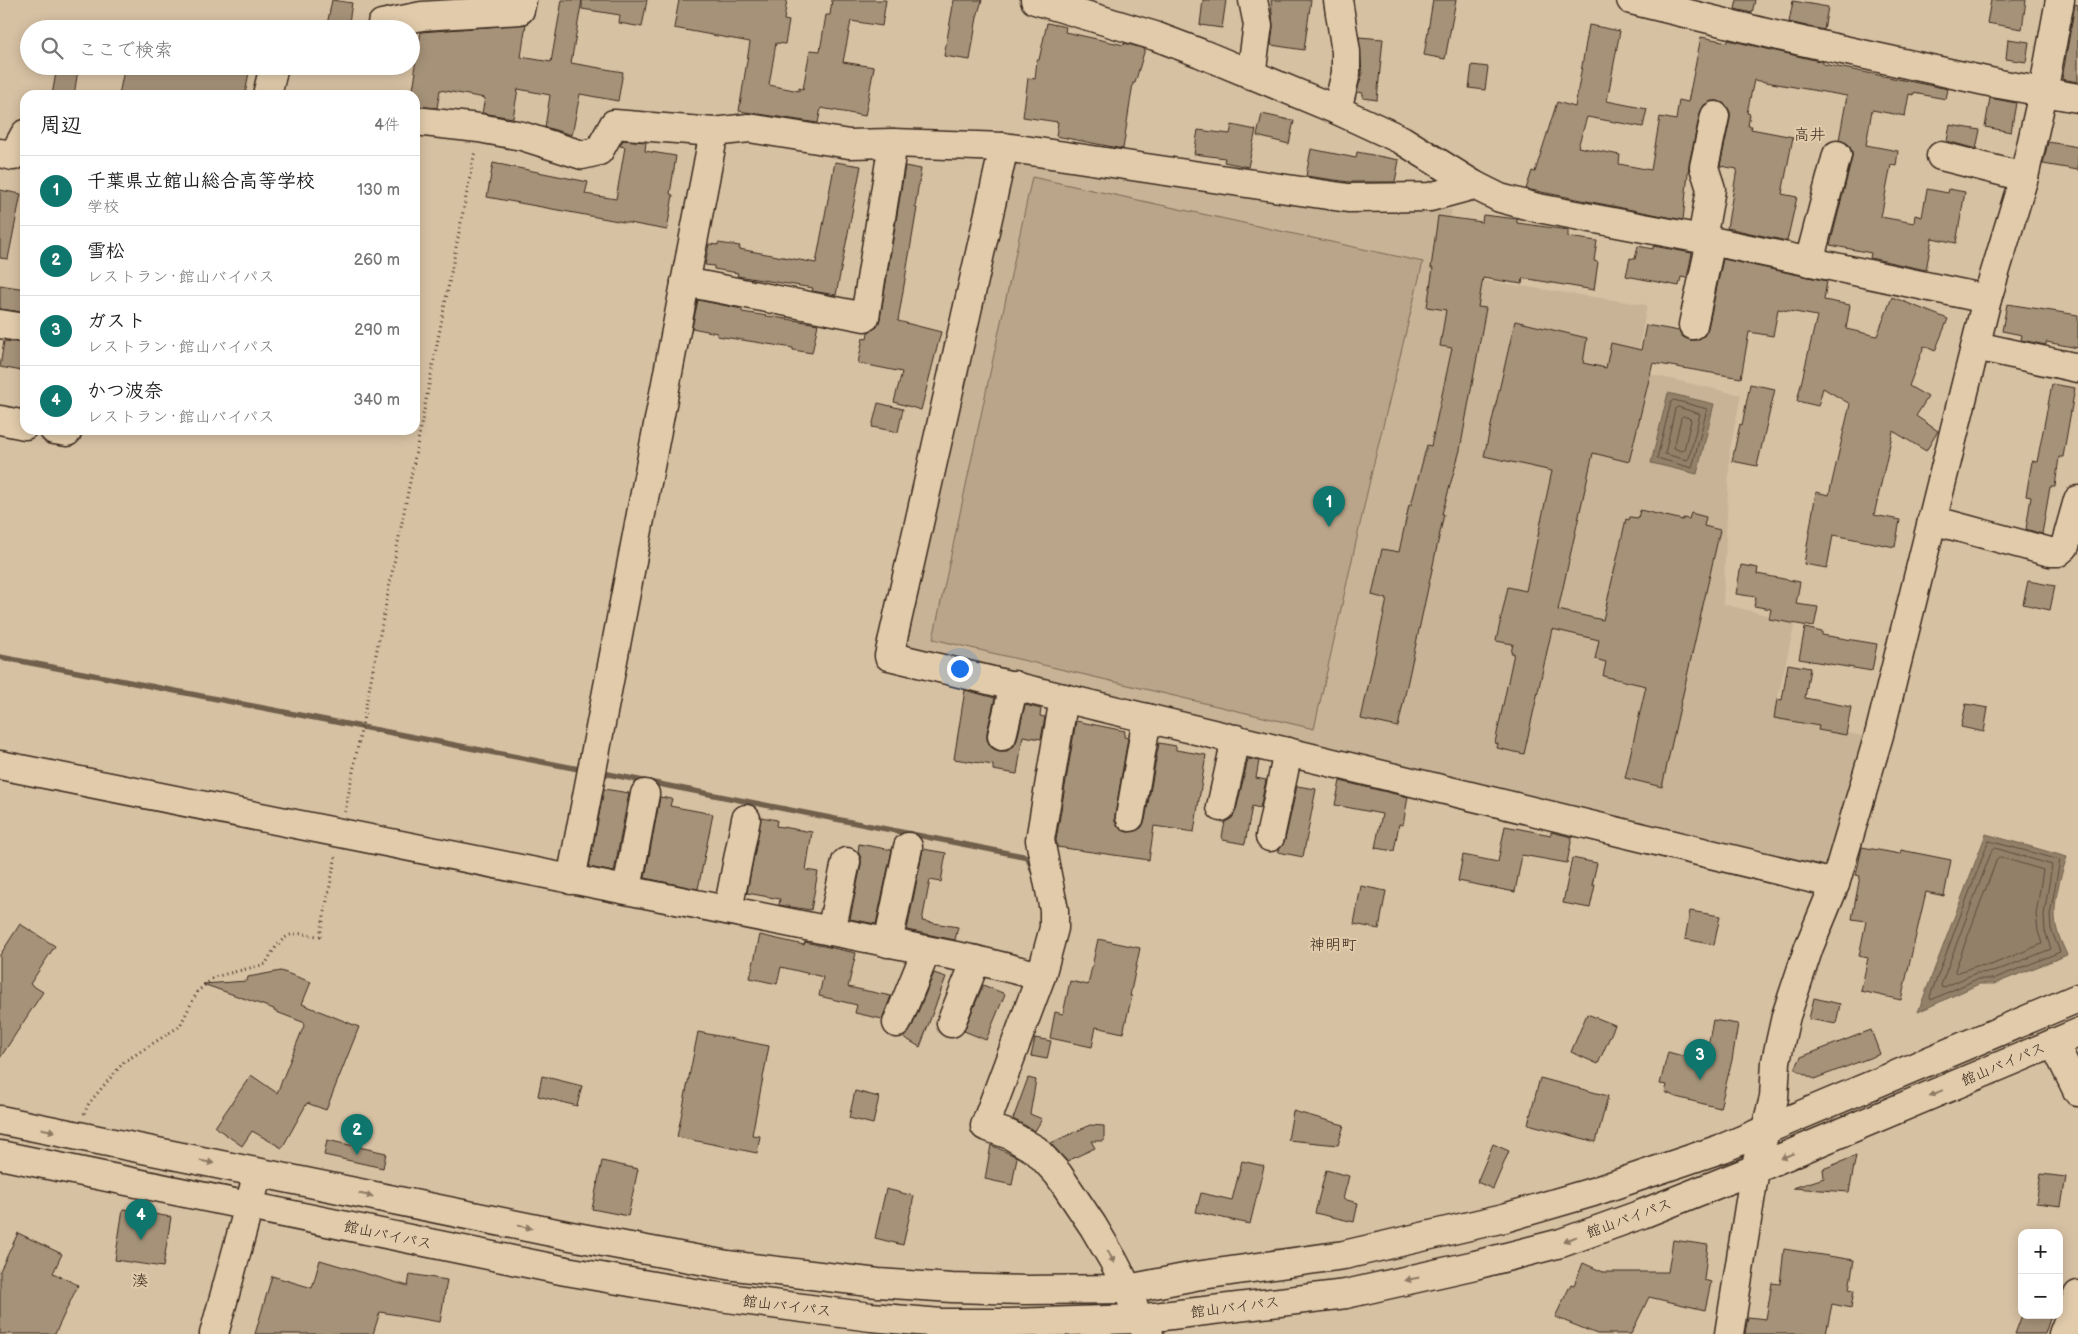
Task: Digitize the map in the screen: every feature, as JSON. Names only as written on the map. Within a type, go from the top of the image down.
[{"type":"main road","points":[[406,20],[430,16],[520,10],[522,0]]},
{"type":"main road","points":[[1036,0],[1155,36],[1337,110],[1402,140],[1474,185],[1500,198],[1538,208],[1707,240],[1987,299]]},
{"type":"main road","points":[[1251,75],[1258,25],[1253,0]]},
{"type":"main road","points":[[1337,110],[1346,73],[1346,52],[1338,0]]},
{"type":"main road","points":[[1630,0],[1708,10],[2043,93],[2078,98]]},
{"type":"main road","points":[[1729,1334],[1755,1169],[1774,1098],[1776,1061],[1786,1016],[1809,947],[1835,884],[1879,735],[1987,299],[2024,177],[2043,93],[2060,0]]},
{"type":"main road","points":[[1693,325],[1707,240],[1711,189],[1704,167],[1715,116]]},
{"type":"main road","points":[[420,122],[479,128],[522,136],[582,156],[599,151],[614,124],[714,132],[749,128],[849,144],[893,143],[1004,148],[1348,198],[1430,196],[1474,185]]},
{"type":"main road","points":[[572,880],[714,132]]},
{"type":"main road","points":[[0,152],[13,156],[20,143]]},
{"type":"main road","points":[[685,282],[865,317],[893,143]]},
{"type":"main road","points":[[1004,148],[889,656],[1835,884]]},
{"type":"main road","points":[[1809,262],[1836,155]]},
{"type":"main road","points":[[1941,156],[2024,177]]},
{"type":"main road","points":[[0,324],[20,327]]},
{"type":"main road","points":[[1976,346],[2078,368]]},
{"type":"main road","points":[[0,420],[20,424]]},
{"type":"main road","points":[[1932,520],[2050,552],[2058,552],[2065,546],[2078,500]]},
{"type":"main road","points":[[1002,736],[1014,685]]},
{"type":"main road","points":[[1064,698],[1040,840],[1055,919],[1041,976],[985,1126],[1010,1135],[1036,1150],[1058,1174],[1093,1226],[1128,1289],[1143,1327]]},
{"type":"main road","points":[[1130,817],[1147,718]]},
{"type":"main road","points":[[1221,807],[1236,739]]},
{"type":"main road","points":[[1270,837],[1288,752]]},
{"type":"main road","points":[[0,765],[572,880],[627,889],[976,960],[1041,976]]},
{"type":"main road","points":[[627,889],[645,794]]},
{"type":"main road","points":[[728,910],[746,819]]},
{"type":"main road","points":[[888,943],[908,847]]},
{"type":"main road","points":[[831,931],[846,862]]},
{"type":"main road","points":[[896,1023],[926,951]]},
{"type":"main road","points":[[951,1023],[976,960]]},
{"type":"main road","name":"館山バイパス","points":[[0,1120],[571,1236],[727,1264],[878,1283],[934,1287],[1024,1290],[1128,1289],[1195,1276],[1344,1255],[1495,1220],[1593,1192],[1723,1148],[2078,998]]},
{"type":"main road","points":[[2066,1038],[2078,1092]]},
{"type":"main road","name":"館山バイパス","points":[[0,1155],[566,1271],[712,1296],[871,1317],[1011,1329],[1143,1327],[1346,1294],[1475,1265],[1561,1242],[1642,1214],[1755,1169],[2066,1038]]},
{"type":"main road","points":[[214,1334],[258,1173]]},
{"type":"main road","points":[[2063,1334],[2078,1295]]},
{"type":"path","points":[[420,427],[479,128]]},
{"type":"path","points":[[72,1135],[89,1103],[124,1062],[180,1026],[197,992],[214,977],[266,964],[273,950],[295,933],[320,936],[418,435]]},
{"type":"shaded area","points":[[1027,154],[1343,203],[1452,210],[1440,274],[1647,305],[1635,371],[1741,395],[1730,449],[1723,604],[1795,622],[1774,715],[1866,737],[1830,876],[929,655],[904,644],[1014,164]]},
{"type":"shaded area","points":[[1032,177],[1423,262],[1372,471],[1314,729],[933,639]]},
{"type":"water","points":[[1668,393],[1714,404],[1697,474],[1651,463]]},
{"type":"water","points":[[1986,834],[2067,857],[2057,891],[2055,917],[2058,933],[2067,955],[1994,984],[1979,984],[1918,1012]]},
{"type":"building","points":[[332,0],[352,3],[349,20],[328,20]]},
{"type":"building","points":[[562,0],[582,0],[571,63],[623,72],[618,101],[580,94],[572,135],[545,127],[550,95],[518,89],[513,118],[482,113],[485,98],[440,90],[437,108],[420,106],[420,90],[413,90],[415,75],[420,75],[421,32],[526,24],[521,57],[551,62]]},
{"type":"building","points":[[582,0],[647,0],[642,27],[619,23],[620,15],[582,9]]},
{"type":"building","points":[[679,0],[787,0],[784,20],[789,21],[785,44],[776,43],[769,85],[799,91],[799,88],[803,89],[810,50],[820,51],[826,15],[830,15],[832,0],[886,0],[882,26],[851,21],[843,62],[874,67],[865,116],[821,108],[818,123],[739,111],[750,42],[674,28]]},
{"type":"building","points":[[954,0],[982,0],[977,17],[970,60],[944,56]]},
{"type":"building","points":[[1203,0],[1226,0],[1222,28],[1200,25]]},
{"type":"building","points":[[1271,0],[1311,0],[1304,50],[1271,45],[1273,27]]},
{"type":"building","points":[[1433,0],[1456,0],[1445,59],[1424,55]]},
{"type":"building","points":[[1737,0],[1755,0],[1752,13],[1735,9]]},
{"type":"building","points":[[1991,0],[2026,0],[2022,29],[1987,23]]},
{"type":"building","points":[[1793,1],[1828,7],[1824,30],[1789,22]]},
{"type":"building","points":[[2075,4],[2078,5],[2078,82],[2062,79]]},
{"type":"building","points":[[1047,23],[1066,27],[1065,32],[1124,45],[1124,43],[1145,49],[1135,83],[1133,83],[1123,149],[1056,136],[1058,122],[1023,117],[1028,78],[1035,79],[1037,60],[1039,60]]},
{"type":"building","points":[[1589,25],[1620,31],[1607,101],[1647,109],[1643,127],[1587,117],[1578,147],[1620,155],[1619,164],[1651,170],[1660,117],[1676,120],[1679,100],[1688,102],[1701,37],[1728,42],[1728,40],[1823,62],[1823,64],[1948,89],[1946,99],[1913,93],[1913,95],[1909,94],[1905,116],[1872,110],[1866,145],[1898,151],[1896,166],[1891,165],[1881,217],[1914,223],[1915,215],[1922,217],[1927,189],[1948,193],[1949,189],[1965,192],[1956,243],[1932,238],[1926,270],[1870,258],[1871,253],[1830,245],[1852,158],[1852,151],[1848,144],[1839,140],[1847,96],[1754,80],[1747,113],[1750,114],[1748,126],[1752,126],[1751,129],[1793,137],[1782,194],[1797,197],[1787,241],[1727,228],[1737,169],[1720,166],[1730,112],[1726,105],[1718,101],[1711,101],[1704,105],[1700,113],[1689,164],[1683,220],[1526,189],[1532,171],[1535,172],[1557,102],[1575,107]]},
{"type":"building","points":[[1359,37],[1383,39],[1377,100],[1363,98],[1363,93],[1357,92],[1362,73]]},
{"type":"building","points":[[2008,39],[2029,42],[2026,62],[2006,59]]},
{"type":"building","points":[[1472,65],[1488,67],[1485,90],[1469,88]]},
{"type":"building","points":[[56,75],[77,75],[75,90],[53,90]]},
{"type":"building","points":[[123,75],[248,75],[246,90],[120,90]]},
{"type":"building","points":[[1990,98],[2016,103],[2011,132],[1985,127]]},
{"type":"building","points":[[1262,114],[1294,121],[1289,144],[1257,136]]},
{"type":"building","points":[[1232,125],[1256,130],[1248,167],[1224,162],[1225,158],[1194,154],[1198,130],[1230,134]]},
{"type":"building","points":[[1950,125],[1980,130],[1976,149],[1947,141]]},
{"type":"building","points":[[623,140],[646,142],[645,151],[676,156],[670,194],[673,195],[667,230],[487,197],[493,163],[588,182],[585,194],[616,199],[625,147],[620,146]]},
{"type":"building","points":[[2048,142],[2078,147],[2078,170],[2043,164]]},
{"type":"building","points":[[1311,149],[1356,158],[1357,152],[1399,160],[1395,182],[1349,182],[1306,176]]},
{"type":"building","points":[[835,162],[861,166],[836,295],[812,291],[813,288],[737,276],[738,273],[714,269],[714,266],[705,265],[709,244],[718,245],[718,243],[740,246],[739,249],[816,263]]},
{"type":"building","points":[[905,166],[921,169],[915,207],[917,208],[898,321],[941,332],[921,410],[894,402],[902,372],[858,363],[863,338],[867,339],[868,332],[877,327],[880,319]]},
{"type":"building","points":[[0,190],[20,194],[20,199],[8,259],[0,258]]},
{"type":"building","points":[[1483,215],[1517,219],[1517,223],[1568,230],[1568,237],[1597,241],[1594,261],[1598,262],[1594,290],[1523,278],[1522,284],[1483,278],[1478,307],[1486,308],[1460,450],[1442,514],[1444,514],[1398,727],[1361,719],[1387,599],[1372,595],[1382,549],[1399,552],[1409,505],[1411,505],[1427,445],[1431,446],[1452,348],[1440,346],[1446,310],[1427,307],[1438,216],[1482,222]]},
{"type":"building","points":[[1638,246],[1653,249],[1653,246],[1692,253],[1687,278],[1681,277],[1679,286],[1626,276],[1630,258],[1635,259]]},
{"type":"building","points":[[1723,259],[1827,281],[1824,300],[1850,305],[1846,329],[1877,336],[1892,297],[1948,319],[1935,351],[1924,346],[1909,386],[1928,397],[1916,416],[1938,431],[1926,451],[1893,431],[1874,515],[1900,520],[1895,547],[1833,535],[1827,568],[1804,564],[1816,492],[1829,495],[1850,404],[1823,388],[1818,406],[1797,401],[1817,316],[1778,309],[1773,336],[1749,332],[1741,378],[1653,363],[1629,462],[1593,453],[1558,610],[1603,620],[1626,519],[1629,520],[1630,517],[1638,518],[1640,510],[1683,520],[1683,518],[1689,519],[1691,513],[1706,517],[1704,526],[1720,530],[1662,787],[1625,778],[1646,686],[1603,676],[1606,662],[1595,659],[1599,640],[1552,629],[1524,754],[1497,748],[1498,744],[1495,743],[1514,653],[1511,653],[1513,644],[1496,641],[1508,587],[1526,591],[1552,471],[1484,456],[1515,321],[1587,338],[1583,363],[1606,368],[1611,343],[1641,350],[1646,325],[1679,331],[1683,337],[1690,340],[1697,340],[1704,336],[1708,328]]},
{"type":"building","points":[[0,285],[20,288],[20,312],[0,309]]},
{"type":"building","points":[[698,300],[742,309],[742,312],[818,324],[812,353],[793,350],[793,348],[717,336],[717,333],[692,328]]},
{"type":"building","points":[[2007,304],[2078,315],[2078,348],[2021,340],[2022,335],[2002,331]]},
{"type":"building","points":[[4,341],[20,343],[20,371],[0,367]]},
{"type":"building","points":[[1750,384],[1775,389],[1757,466],[1732,461],[1740,424],[1742,425]]},
{"type":"building","points":[[2052,384],[2075,388],[2063,457],[2059,457],[2055,487],[2050,487],[2042,534],[2026,529],[2031,497],[2026,496],[2032,461],[2037,462]]},
{"type":"building","points":[[878,403],[903,409],[898,432],[872,427]]},
{"type":"building","points":[[1741,565],[1758,568],[1757,574],[1800,582],[1796,604],[1818,607],[1814,627],[1769,619],[1771,609],[1754,606],[1756,597],[1736,594]]},
{"type":"building","points":[[2028,581],[2055,586],[2050,610],[2023,604]]},
{"type":"building","points":[[1805,628],[1822,632],[1822,635],[1877,644],[1872,671],[1799,659]]},
{"type":"building","points":[[1788,664],[1810,668],[1805,698],[1851,707],[1846,735],[1818,730],[1819,726],[1774,718],[1777,699],[1782,700]]},
{"type":"building","points":[[965,690],[995,698],[987,740],[991,747],[998,751],[1007,751],[1014,746],[1025,705],[1041,709],[1040,716],[1045,717],[1041,739],[1023,736],[1017,774],[993,770],[993,765],[954,759]]},
{"type":"building","points":[[1966,704],[1988,708],[1984,732],[1961,727]]},
{"type":"building","points":[[1076,721],[1125,731],[1124,737],[1128,738],[1115,822],[1120,829],[1127,832],[1136,831],[1142,827],[1145,820],[1159,743],[1176,746],[1176,750],[1206,755],[1194,832],[1154,826],[1149,860],[1057,847],[1056,840]]},
{"type":"building","points":[[1248,759],[1259,761],[1256,778],[1266,780],[1260,808],[1252,806],[1245,844],[1223,840],[1222,837],[1225,822],[1232,818],[1236,810]]},
{"type":"building","points":[[1340,781],[1408,797],[1403,825],[1399,824],[1394,851],[1375,848],[1382,814],[1335,805]]},
{"type":"building","points":[[1297,786],[1316,789],[1303,857],[1278,852],[1285,840]]},
{"type":"building","points":[[604,789],[629,793],[614,872],[589,867]]},
{"type":"building","points":[[660,797],[672,799],[670,806],[713,814],[698,889],[645,878]]},
{"type":"building","points":[[761,817],[777,820],[776,826],[812,832],[806,870],[818,872],[811,910],[779,905],[780,899],[747,893]]},
{"type":"building","points":[[1505,826],[1551,835],[1551,832],[1572,837],[1567,863],[1522,855],[1515,892],[1458,881],[1463,855],[1498,862]]},
{"type":"building","points":[[859,844],[892,850],[876,924],[850,919],[861,865],[861,858],[858,852]]},
{"type":"building","points":[[1862,847],[1900,854],[1901,850],[1951,860],[1944,896],[1926,892],[1901,1000],[1861,991],[1868,958],[1859,956],[1866,921],[1852,919],[1860,876],[1856,875]]},
{"type":"building","points":[[923,849],[946,853],[941,882],[930,880],[922,921],[958,927],[955,940],[907,930]]},
{"type":"building","points":[[1572,858],[1597,863],[1592,885],[1595,885],[1590,908],[1563,903]]},
{"type":"building","points":[[1361,886],[1386,891],[1379,929],[1354,924]]},
{"type":"building","points":[[1690,911],[1720,916],[1714,945],[1685,939]]},
{"type":"building","points":[[20,924],[55,946],[30,984],[43,992],[0,1058],[0,955]]},
{"type":"building","points":[[760,935],[804,945],[805,942],[856,953],[848,987],[891,996],[882,1019],[855,1013],[857,1005],[819,996],[823,977],[781,967],[777,984],[750,978]]},
{"type":"building","points":[[1098,939],[1140,948],[1130,996],[1132,996],[1123,1033],[1096,1027],[1092,1047],[1050,1038],[1055,1012],[1063,1014],[1070,981],[1088,985]]},
{"type":"building","points":[[281,971],[311,982],[302,1004],[359,1027],[326,1110],[307,1103],[282,1148],[252,1131],[242,1146],[215,1127],[251,1075],[277,1093],[305,1023],[274,1011],[274,1009],[203,984],[247,981],[248,977]]},
{"type":"building","points":[[934,973],[946,977],[920,1047],[903,1037],[911,1029]]},
{"type":"building","points":[[983,985],[1005,994],[986,1040],[964,1031]]},
{"type":"building","points":[[1814,998],[1840,1004],[1836,1024],[1809,1019]]},
{"type":"building","points":[[1587,1014],[1615,1025],[1598,1064],[1571,1052]]},
{"type":"building","points":[[1713,1020],[1738,1024],[1732,1060],[1720,1108],[1676,1097],[1665,1092],[1667,1085],[1660,1084],[1668,1052],[1705,1062]]},
{"type":"building","points":[[1871,1030],[1880,1054],[1814,1079],[1795,1069],[1801,1057]]},
{"type":"building","points":[[698,1032],[769,1046],[752,1135],[760,1136],[757,1153],[677,1137]]},
{"type":"building","points":[[1035,1038],[1051,1041],[1047,1059],[1031,1056]]},
{"type":"building","points":[[542,1076],[582,1086],[577,1106],[538,1096]]},
{"type":"building","points":[[1028,1078],[1036,1080],[1030,1114],[1042,1119],[1035,1131],[1013,1119]]},
{"type":"building","points":[[1540,1078],[1608,1096],[1596,1142],[1528,1124]]},
{"type":"building","points":[[855,1091],[879,1097],[873,1124],[849,1118]]},
{"type":"building","points":[[1293,1111],[1344,1125],[1338,1145],[1288,1140]]},
{"type":"building","points":[[1090,1125],[1104,1126],[1104,1141],[1091,1141],[1095,1148],[1067,1161],[1051,1143]]},
{"type":"building","points":[[327,1140],[386,1153],[383,1168],[324,1155]]},
{"type":"building","points":[[1493,1144],[1509,1151],[1493,1189],[1477,1182]]},
{"type":"building","points":[[991,1145],[1017,1157],[1012,1185],[985,1179]]},
{"type":"building","points":[[1856,1156],[1849,1192],[1793,1188],[1824,1178],[1823,1169]]},
{"type":"building","points":[[602,1161],[638,1169],[628,1216],[592,1209]]},
{"type":"building","points":[[1242,1161],[1264,1166],[1250,1224],[1196,1212],[1201,1193],[1232,1200]]},
{"type":"building","points":[[1326,1170],[1349,1176],[1343,1199],[1358,1203],[1354,1222],[1315,1213]]},
{"type":"building","points":[[2041,1174],[2066,1177],[2061,1206],[2036,1203]]},
{"type":"building","points":[[886,1189],[914,1196],[903,1245],[875,1238]]},
{"type":"building","points":[[123,1209],[171,1217],[163,1267],[115,1260]]},
{"type":"building","points":[[18,1233],[62,1254],[53,1273],[78,1285],[55,1334],[0,1334],[0,1271]]},
{"type":"building","points":[[1673,1240],[1708,1245],[1704,1280],[1711,1282],[1705,1310],[1649,1297],[1631,1334],[1597,1334],[1555,1317],[1571,1284],[1574,1285],[1583,1263],[1603,1272],[1668,1272]]},
{"type":"building","points":[[1784,1249],[1854,1260],[1849,1289],[1854,1290],[1851,1308],[1832,1304],[1826,1334],[1745,1334],[1748,1317],[1766,1319],[1772,1283],[1780,1284]]},
{"type":"building","points":[[320,1260],[408,1286],[410,1274],[447,1280],[440,1322],[380,1312],[373,1334],[255,1334],[272,1276],[312,1288]]},
{"type":"building","points":[[2021,1319],[2050,1319],[2045,1334],[2015,1334]]},
{"type":"waterway","points":[[0,657],[584,770]]},
{"type":"waterway","points":[[598,772],[1028,857],[1033,872]]},
{"type":"place","name":"千葉県立館山総合高等学校","points":[[1329,527]]},
{"type":"place","name":"ガスト","points":[[1700,1080]]},
{"type":"place","name":"雪松","points":[[357,1155]]},
{"type":"place","name":"かつ波奈","points":[[141,1240]]},
{"type":"district","name":"高井","points":[[1810,134]]},
{"type":"district","name":"神明町","points":[[1333,944]]},
{"type":"district","name":"湊","points":[[140,1280]]}]
